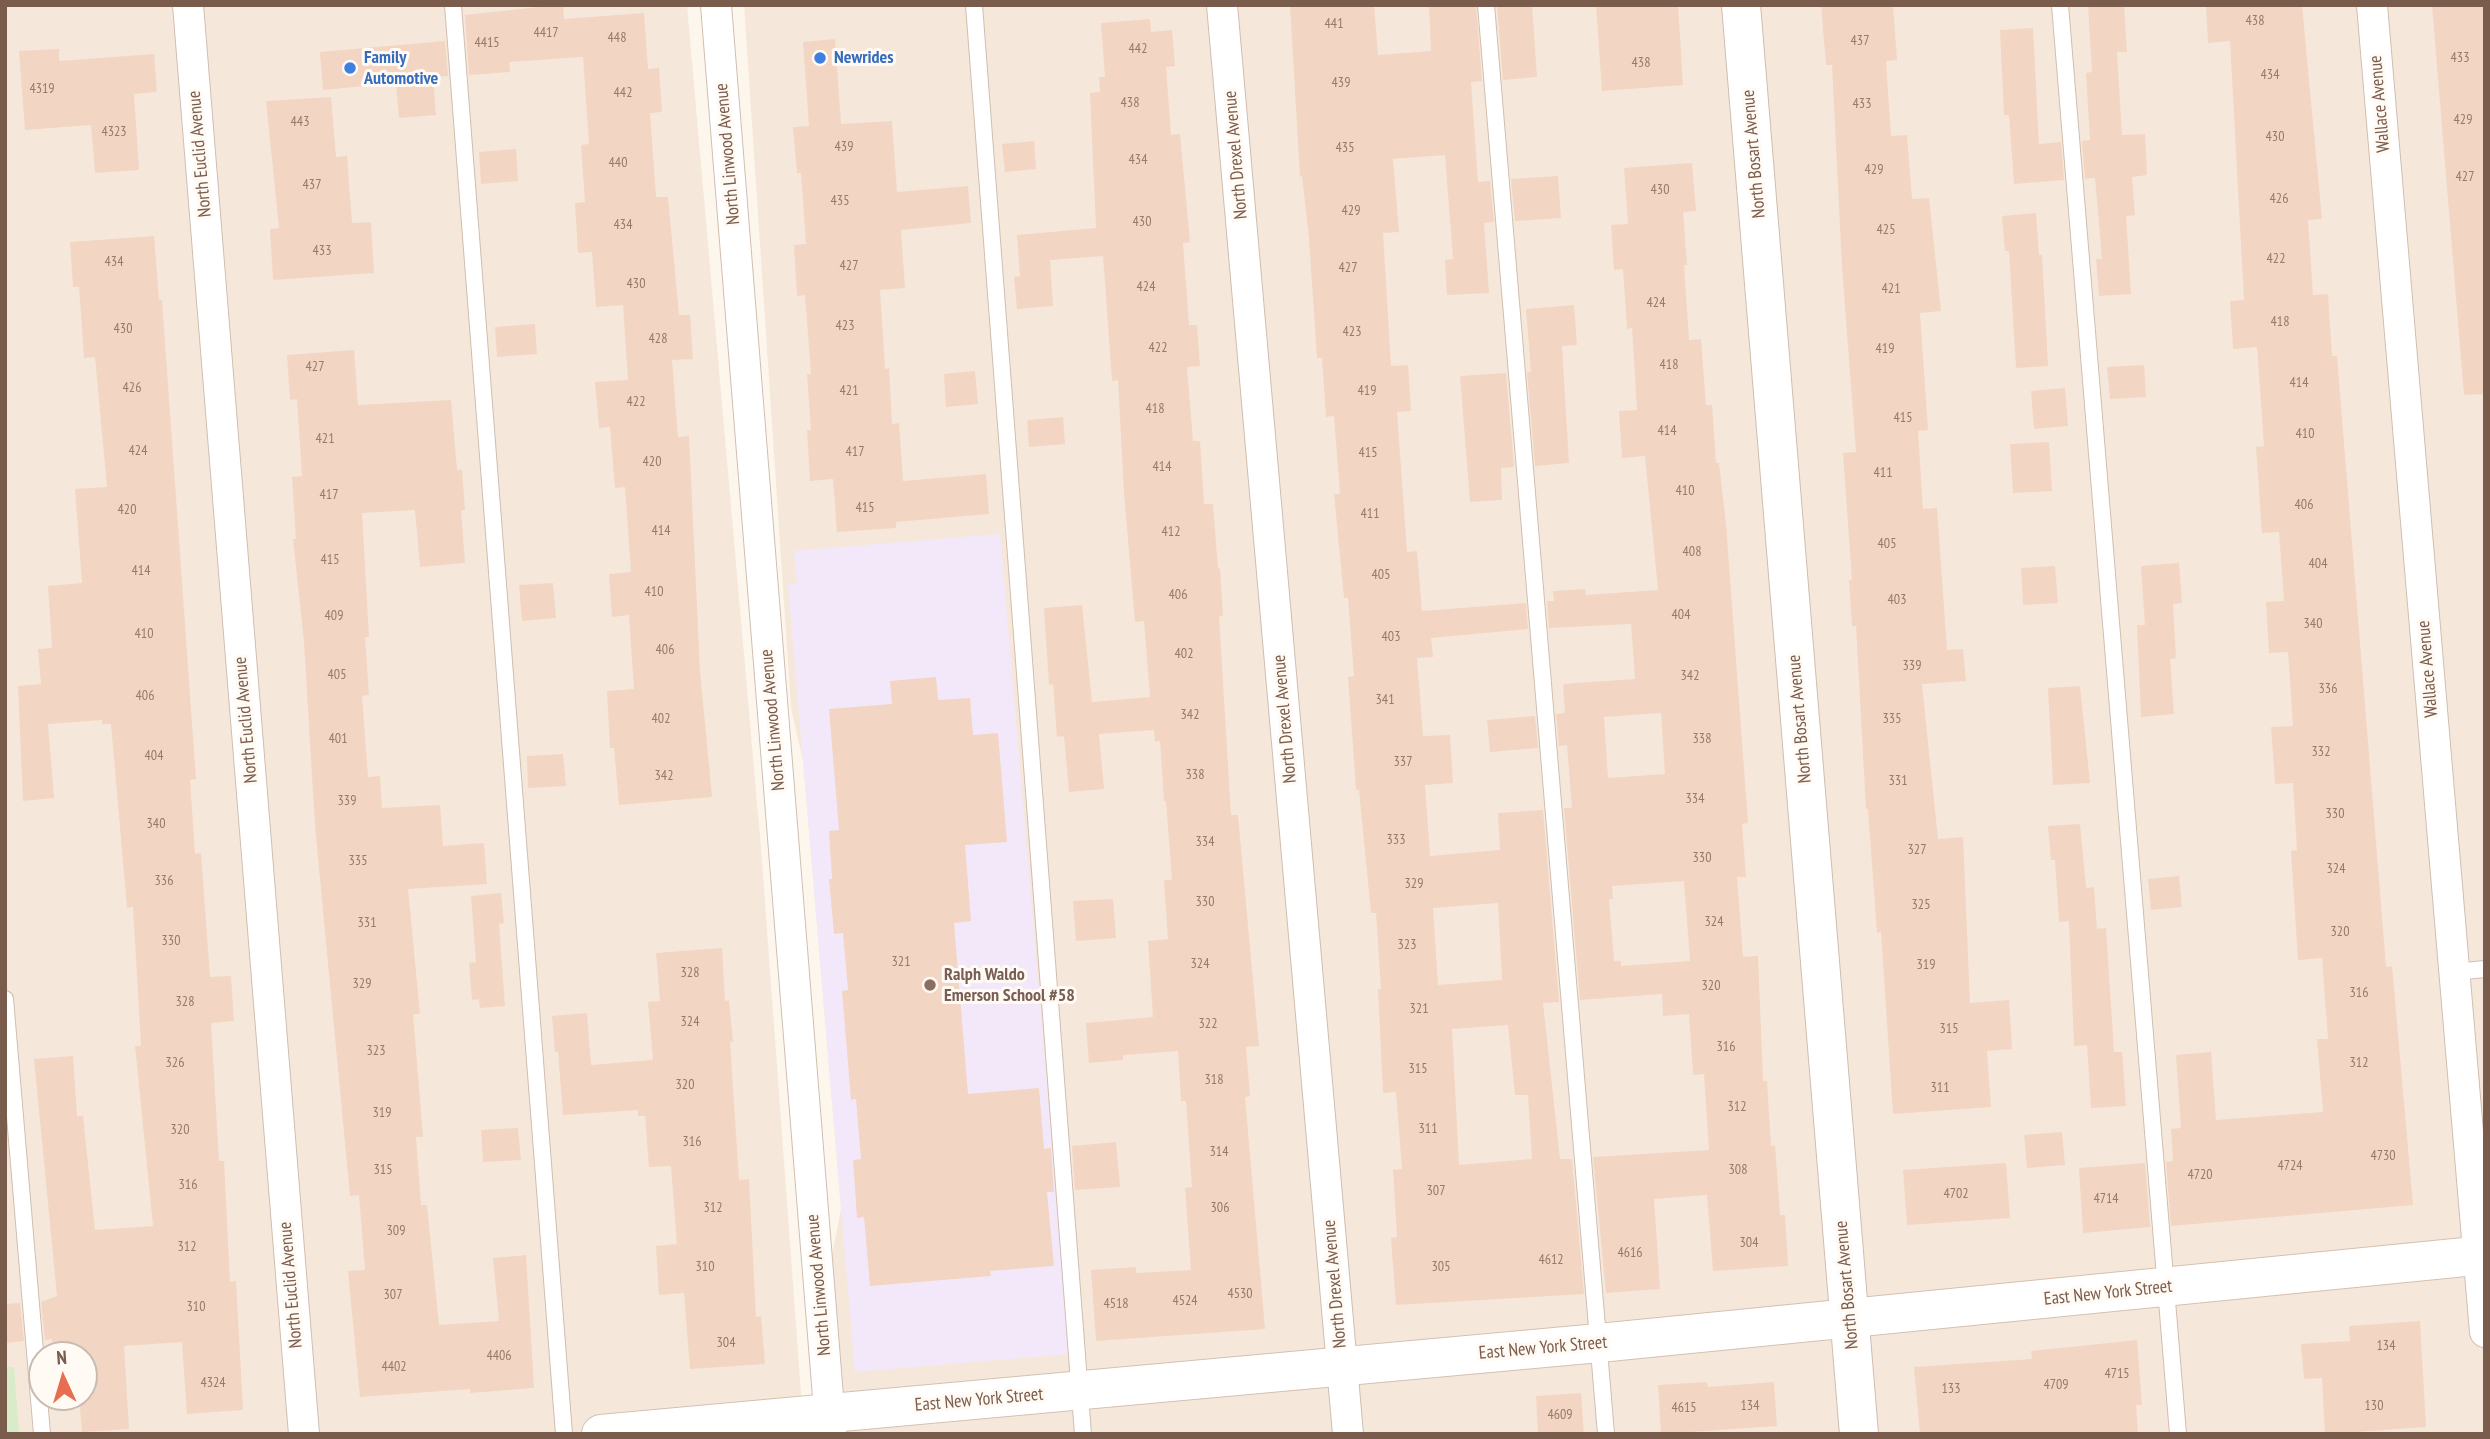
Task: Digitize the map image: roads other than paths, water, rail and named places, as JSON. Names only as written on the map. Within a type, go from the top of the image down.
[{"type":"main road","name":"North Bosart Avenue","points":[[1741,5],[1859,1434]]},
{"type":"main road","name":"East New York Street","points":[[601,1434],[830,1423],[1080,1391],[2482,1256]]},
{"type":"street","name":"North Euclid Avenue","points":[[188,5],[304,1434]]},
{"type":"street","name":"North Linwood Avenue","points":[[716,5],[830,1423]]},
{"type":"street","name":"North Drexel Avenue","points":[[1223,5],[1348,1434]]},
{"type":"street","name":"Wallace Avenue","points":[[2372,5],[2454,972],[2482,1256],[2485,1332]]},
{"type":"lane","points":[[453,5],[564,1434]]},
{"type":"lane","points":[[974,5],[1083,1434]]},
{"type":"lane","points":[[1486,5],[1606,1434]]},
{"type":"lane","points":[[2060,5],[2178,1434]]},
{"type":"lane","points":[[2454,972],[2485,969]]},
{"type":"lane","points":[[5,999],[42,1434]]},
{"type":"place","name":"Newrides","points":[[820,58]]},
{"type":"place","name":"Family Automotive","points":[[350,68]]},
{"type":"place","name":"Ralph Waldo Emerson School #58","points":[[930,985]]}]
